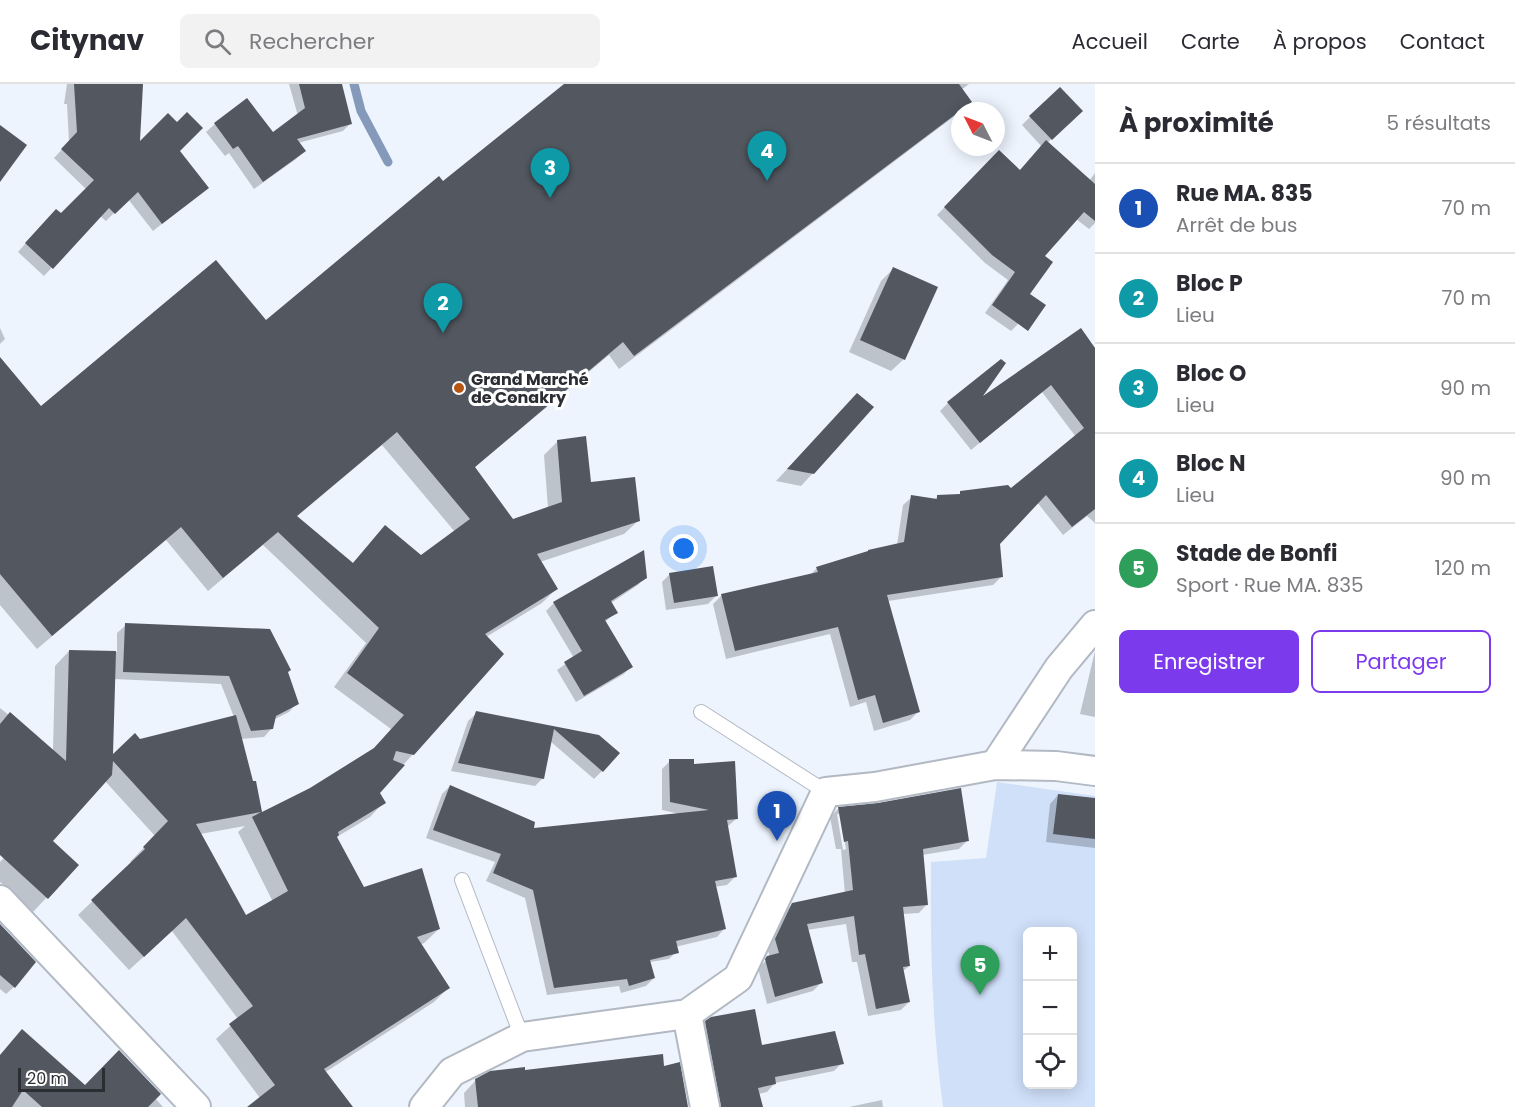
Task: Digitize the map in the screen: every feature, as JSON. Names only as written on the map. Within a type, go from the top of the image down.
[{"type":"street","points":[[995,765],[1059,668],[1095,625]]},
{"type":"street","points":[[424,1107],[452,1072],[522,1036],[687,1014],[738,978],[826,792],[875,787],[995,765],[1056,766],[1095,771]]},
{"type":"street","points":[[0,900],[196,1107]]},
{"type":"street","points":[[687,1014],[705,1107]]},
{"type":"lane","points":[[701,712],[826,792]]},
{"type":"lane","points":[[462,880],[522,1036]]},
{"type":"shaded area","points":[[997,782],[1095,796],[1095,1107],[943,1107],[932,985],[931,862],[986,858]]},
{"type":"building","points":[[74,84],[143,84],[140,141],[168,113],[177,122],[187,112],[203,128],[180,151],[209,188],[162,224],[138,192],[115,214],[109,208],[53,269],[25,243],[56,209],[61,213],[94,180],[61,149],[77,132]]},
{"type":"building","points":[[299,84],[342,84],[352,124],[297,139],[306,151],[263,182],[238,146],[233,149],[214,123],[247,98],[273,132],[305,108]]},
{"type":"building","name":"Grand Marché de Conakry","points":[[564,84],[959,84],[972,102],[951,102],[951,118],[634,356],[623,342],[475,467],[513,519],[562,502],[557,440],[586,436],[591,482],[635,477],[640,521],[537,554],[558,589],[485,634],[504,654],[414,755],[396,751],[393,760],[405,765],[380,793],[386,803],[338,832],[337,837],[364,887],[422,868],[440,929],[417,937],[450,988],[324,1069],[353,1107],[247,1107],[275,1085],[229,1024],[253,1006],[186,918],[144,957],[91,900],[145,849],[143,847],[168,821],[113,761],[112,775],[53,841],[79,865],[48,899],[0,855],[0,724],[10,712],[66,761],[69,650],[116,651],[113,754],[135,733],[140,739],[236,715],[253,781],[256,781],[262,812],[310,788],[374,748],[404,715],[347,673],[379,628],[278,532],[223,578],[181,527],[52,636],[0,574],[0,357],[41,406],[216,260],[266,320],[439,176],[443,181]],"holes":[[[397,432],[470,519],[421,555],[385,525],[353,563],[297,516]],[[261,812],[252,817],[288,891],[246,915],[196,824]]]},
{"type":"building","points":[[1060,87],[1083,111],[1052,140],[1029,116]]},
{"type":"building","points":[[0,125],[27,145],[0,182]]},
{"type":"building","points":[[1046,140],[1095,184],[1095,221],[1084,212],[1045,256],[1053,262],[1030,294],[1046,305],[1028,331],[992,305],[1015,272],[992,255],[944,207],[993,156],[1005,156],[1020,170]]},
{"type":"building","points":[[893,267],[938,287],[905,360],[860,340]]},
{"type":"building","points":[[1081,328],[1095,348],[1095,509],[1072,527],[1046,495],[1000,544],[1003,577],[887,595],[920,712],[883,723],[875,695],[858,700],[838,627],[735,651],[721,594],[818,572],[816,567],[868,550],[904,542],[911,495],[937,499],[937,495],[960,494],[960,491],[1008,485],[1011,488],[1084,428],[1051,385],[980,443],[947,402],[1001,359],[1006,363],[983,396]]},
{"type":"building","points":[[857,393],[874,407],[814,474],[787,469]]},
{"type":"building","points":[[644,550],[647,578],[611,601],[618,613],[605,620],[633,667],[584,696],[564,662],[582,651],[553,602]]},
{"type":"building","points":[[713,566],[718,596],[674,603],[669,573]]},
{"type":"building","points":[[125,623],[270,629],[291,670],[288,672],[299,704],[276,716],[273,729],[251,731],[229,676],[123,672]]},
{"type":"building","points":[[476,711],[599,735],[620,753],[603,772],[554,729],[544,779],[458,763]]},
{"type":"building","points":[[669,759],[694,759],[694,764],[735,761],[738,819],[727,820],[737,877],[715,881],[726,929],[676,941],[679,953],[650,960],[655,978],[629,986],[627,979],[554,988],[533,890],[493,873],[501,854],[433,830],[450,785],[535,822],[534,828],[709,810],[670,802]]},
{"type":"building","points":[[961,788],[969,841],[923,849],[928,905],[903,907],[910,966],[903,967],[910,1002],[876,1009],[865,954],[859,955],[854,916],[807,924],[823,983],[775,997],[765,959],[767,956],[779,953],[775,939],[792,903],[853,890],[848,841],[844,842],[838,807],[878,803]]},
{"type":"building","points":[[1058,794],[1095,798],[1095,839],[1053,834]]},
{"type":"building","points":[[0,924],[36,962],[15,988],[0,975]]},
{"type":"building","points":[[755,1009],[762,1045],[835,1031],[844,1064],[775,1077],[776,1084],[758,1088],[763,1107],[721,1107],[705,1021],[711,1017]]},
{"type":"building","points":[[22,1029],[85,1085],[119,1050],[161,1094],[148,1107],[42,1107],[23,1090],[12,1107],[0,1107],[0,1055]]},
{"type":"building","points":[[663,1054],[664,1066],[680,1062],[688,1107],[478,1107],[475,1079],[490,1071],[525,1067],[525,1070]]},
{"type":"waterway","points":[[354,84],[361,111],[388,162]]},
{"type":"place","name":"Bloc N","points":[[767,181]]},
{"type":"place","name":"Bloc O","points":[[550,198]]},
{"type":"place","name":"Bloc P","points":[[443,333]]},
{"type":"place","name":"Grand Marché de Conakry","points":[[459,388]]},
{"type":"place","name":"Rue MA. 835","points":[[777,841]]},
{"type":"place","name":"Stade de Bonfi","points":[[980,995]]}]
